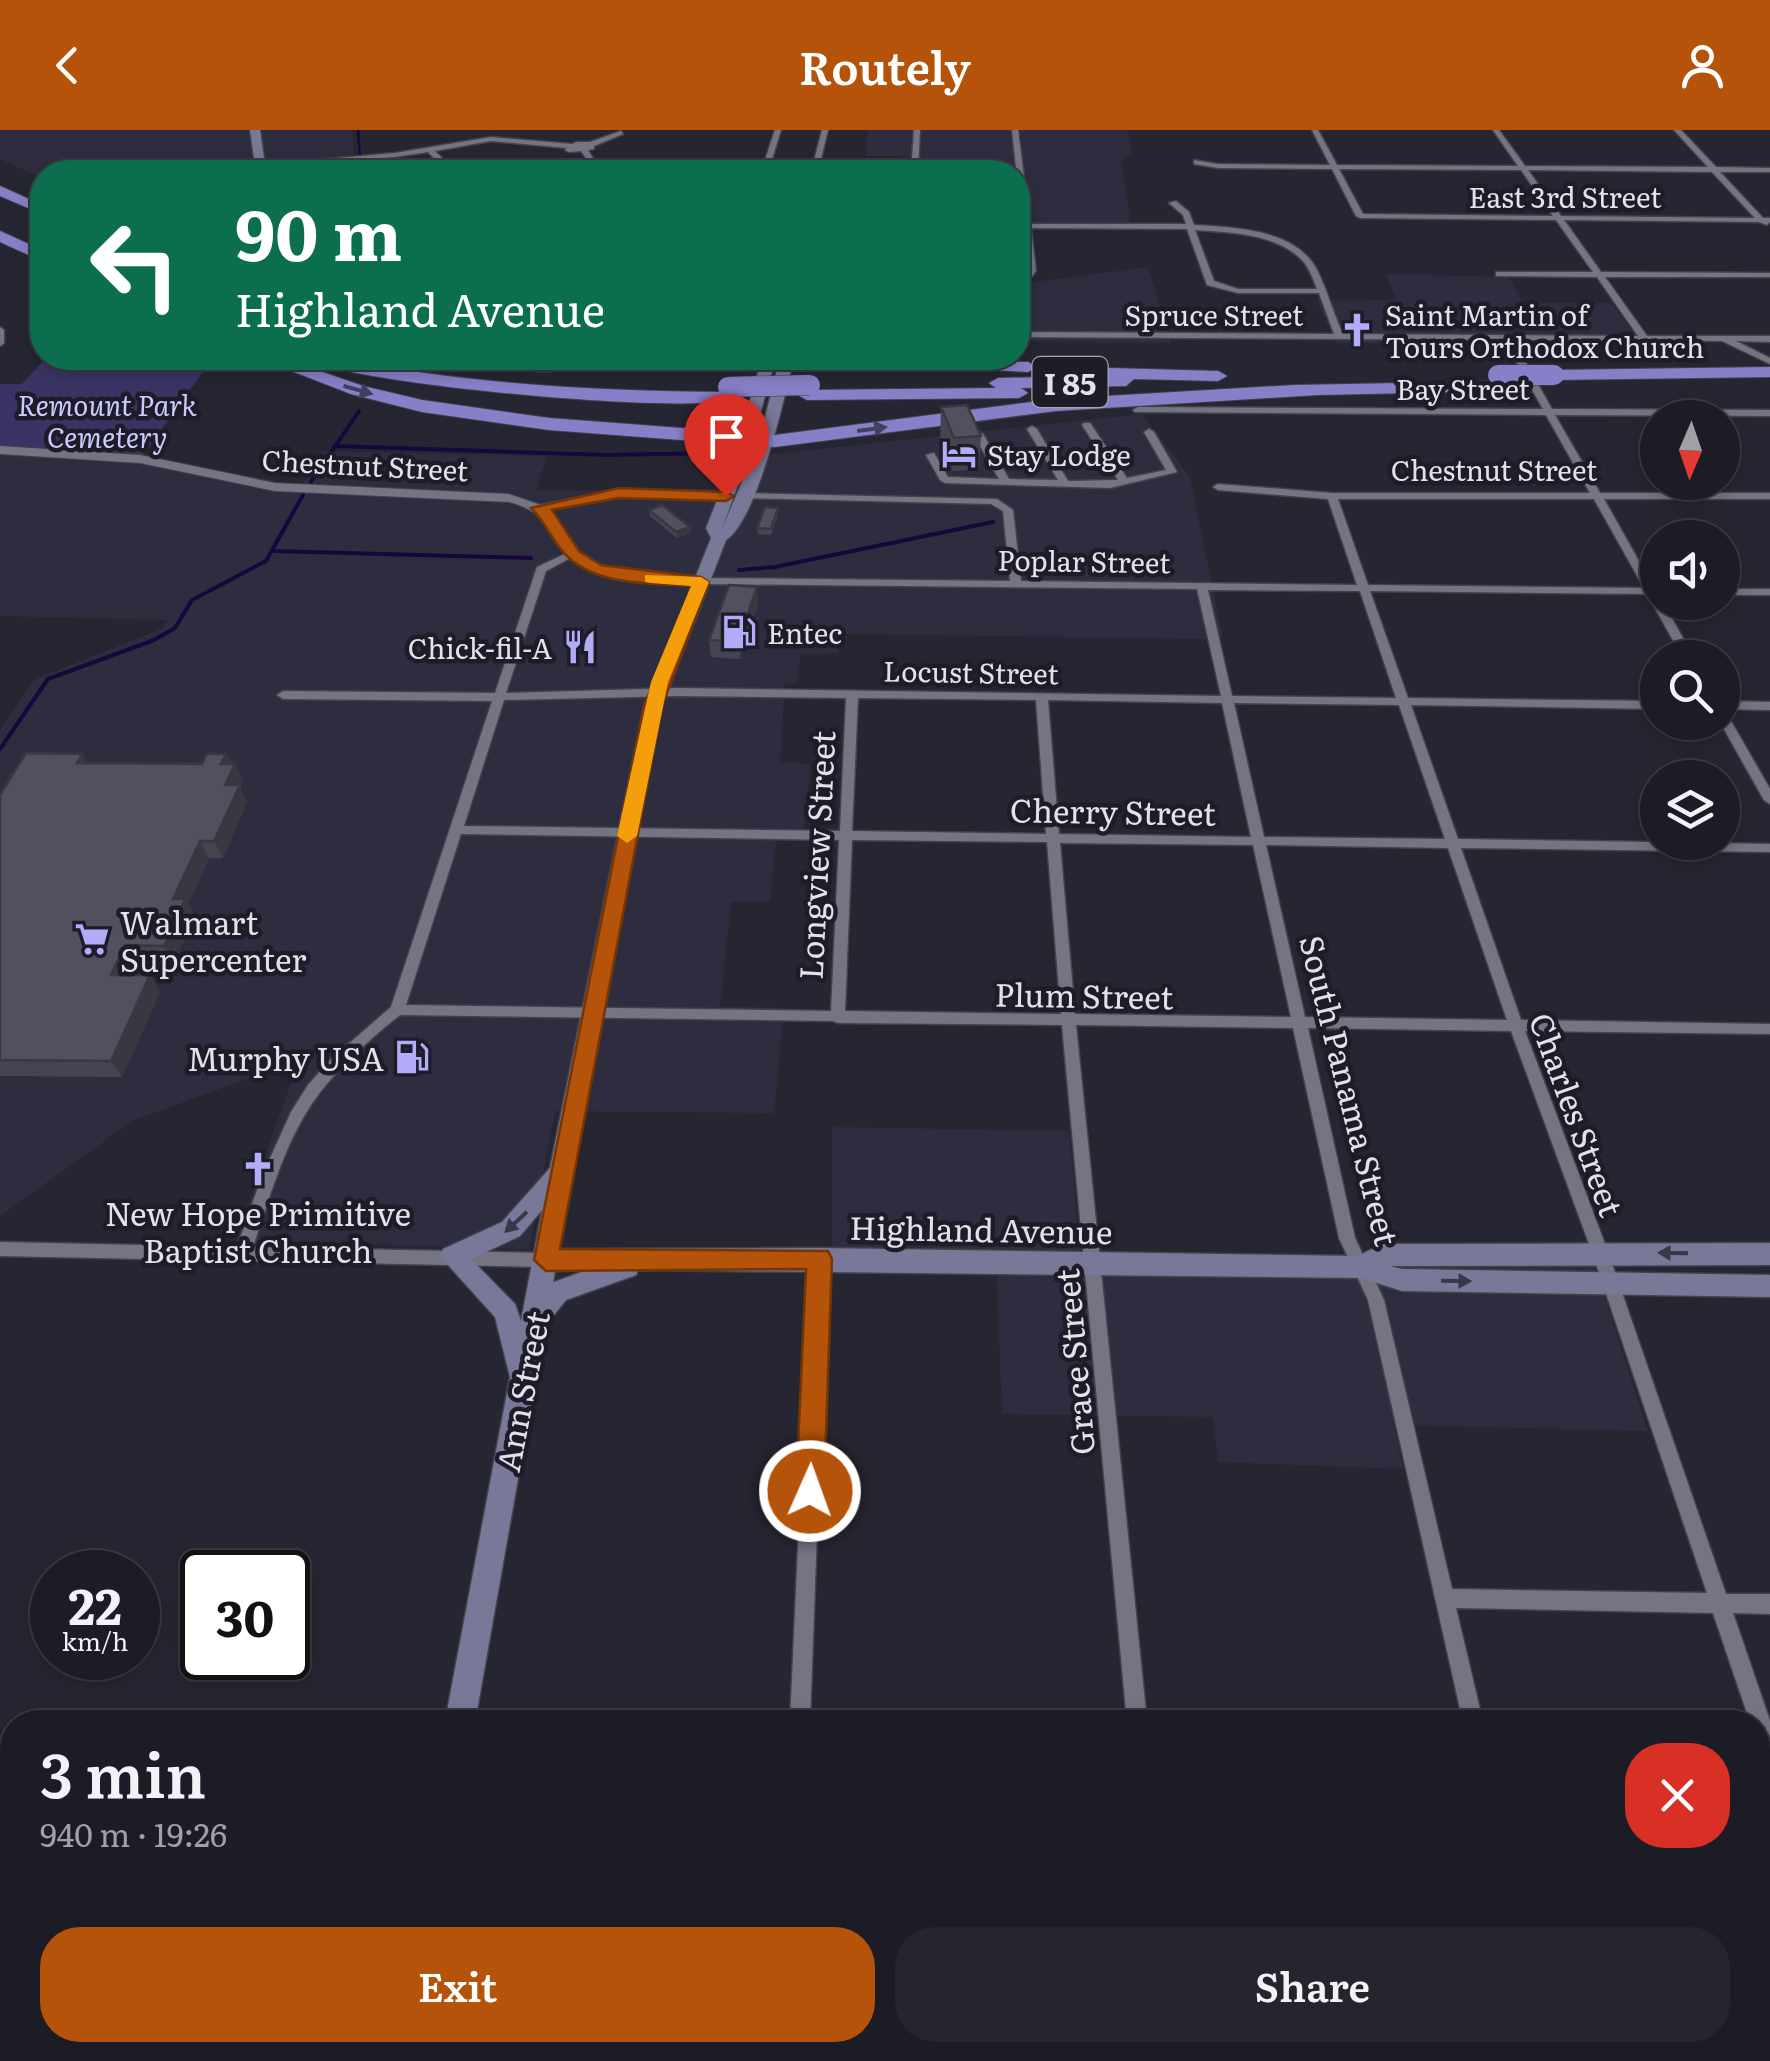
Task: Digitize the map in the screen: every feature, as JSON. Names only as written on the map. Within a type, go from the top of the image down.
[{"type":"highway","points":[[0,190],[30,204]]},
{"type":"highway","points":[[0,236],[30,250]]},
{"type":"highway","points":[[1030,368],[1120,374],[1331,377]]},
{"type":"highway","points":[[300,370],[357,390],[422,406],[549,424],[756,440],[808,438],[1056,405],[1315,390]]},
{"type":"highway","name":"I 85","points":[[377,370],[534,391],[727,392],[1331,377],[1502,381]]},
{"type":"highway","name":"I 85","points":[[479,370],[529,378],[727,392]]},
{"type":"highway","name":"I 85","points":[[808,390],[1315,390],[1770,372]]},
{"type":"highway","name":"I 85","points":[[1557,380],[1770,387]]},
{"type":"highway","points":[[701,436],[730,447],[748,464],[808,438]]},
{"type":"main road","points":[[254,130],[259,160]]},
{"type":"main road","name":"Ann Street","points":[[756,440],[767,370]]},
{"type":"main road","name":"Ann Street","points":[[462,1710],[565,1168],[590,1014],[656,692],[719,538],[731,530],[744,496],[748,464],[783,370]]},
{"type":"main road","name":"Ann Street","points":[[719,538],[714,528],[726,496],[748,464]]},
{"type":"main road","points":[[523,1380],[506,1312],[452,1256],[508,1232],[565,1168]]},
{"type":"main road","name":"Highland Avenue","points":[[1361,1268],[1382,1254],[1770,1254]]},
{"type":"main road","name":"Highland Avenue","points":[[546,1260],[1094,1262],[1361,1268],[1402,1280],[1770,1286]]},
{"type":"main road","points":[[534,1322],[557,1292],[648,1260]]},
{"type":"street","points":[[768,160],[778,130]]},
{"type":"street","points":[[817,160],[825,130]]},
{"type":"street","points":[[916,160],[917,130]]},
{"type":"street","points":[[1015,130],[1017,160]]},
{"type":"street","points":[[1315,130],[1333,167]]},
{"type":"street","points":[[1496,130],[1645,338]]},
{"type":"street","points":[[1677,130],[1765,220],[1770,230]]},
{"type":"street","points":[[345,160],[497,138],[570,146],[571,151],[620,133]]},
{"type":"street","points":[[587,148],[590,160]]},
{"type":"street","points":[[430,150],[437,160]]},
{"type":"street","points":[[1197,162],[1214,166],[1770,170]]},
{"type":"street","name":"East 3rd Street","points":[[1333,167],[1360,216],[1765,220]]},
{"type":"street","points":[[1173,203],[1186,214],[1204,277],[1216,286],[1238,291],[1320,291]]},
{"type":"street","points":[[1030,226],[1242,231],[1283,242],[1306,258],[1340,338]]},
{"type":"street","points":[[1500,274],[1770,276]]},
{"type":"street","points":[[0,330],[0,343]]},
{"type":"street","name":"Spruce Street","points":[[1030,335],[1770,340]]},
{"type":"street","points":[[1507,338],[1640,568]]},
{"type":"street","points":[[1723,339],[1770,360]]},
{"type":"street","points":[[1156,409],[1160,421]]},
{"type":"street","name":"Bay Street","points":[[1138,410],[1770,413]]},
{"type":"street","points":[[1087,425],[1125,483]]},
{"type":"street","points":[[1032,429],[1066,485]]},
{"type":"street","points":[[930,455],[945,480],[1125,483],[1174,469],[1149,432]]},
{"type":"street","points":[[978,434],[1006,483]]},
{"type":"street","name":"Chestnut Street","points":[[0,450],[140,459],[276,487],[492,495],[539,508],[619,493],[726,496]]},
{"type":"street","points":[[976,499],[982,482]]},
{"type":"street","name":"Chestnut Street","points":[[1218,487],[1332,496],[1770,496]]},
{"type":"street","points":[[744,496],[994,501],[1008,510],[1016,584]]},
{"type":"street","name":"Charles Street","points":[[1332,496],[1516,1026],[1600,1252],[1755,1710]]},
{"type":"street","points":[[242,1252],[276,1157],[302,1101],[351,1044],[396,1010],[541,569],[573,554],[548,514],[539,508]]},
{"type":"street","name":"Poplar Street","points":[[573,554],[596,568],[626,576],[701,582],[1640,591]]},
{"type":"street","name":"South Panama Street","points":[[1202,586],[1347,1238],[1376,1300],[1470,1710]]},
{"type":"street","points":[[1740,592],[1770,592]]},
{"type":"street","name":"Locust Street","points":[[283,694],[497,698],[656,692],[1640,705]]},
{"type":"street","name":"Longview Street","points":[[838,1018],[852,695]]},
{"type":"street","name":"Grace Street","points":[[1042,698],[1136,1710]]},
{"type":"street","points":[[1740,705],[1770,706]]},
{"type":"street","points":[[1736,740],[1770,800]]},
{"type":"street","name":"Cherry Street","points":[[456,830],[1770,848]]},
{"type":"street","name":"Plum Street","points":[[396,1010],[1770,1030]]},
{"type":"street","name":"Highland Avenue","points":[[0,1249],[546,1260]]},
{"type":"street","points":[[800,1710],[819,1259]]},
{"type":"street","points":[[1444,1598],[1770,1604]]},
{"type":"shaded area","points":[[0,130],[352,130],[354,160],[30,160],[30,173],[0,159]]},
{"type":"shaded area","points":[[868,130],[1127,130],[1132,152],[1121,160],[1131,225],[1030,225],[1030,160],[865,156]]},
{"type":"shaded area","points":[[1148,267],[1171,343],[1030,341],[1030,282]]},
{"type":"shaded area","points":[[1386,274],[1508,277],[1524,303],[1612,303],[1640,344],[1337,343],[1316,299],[1396,300]]},
{"type":"shaded area","points":[[1142,414],[1190,477],[1223,639],[839,634],[838,653],[800,654],[798,683],[785,684],[780,762],[810,764],[803,840],[776,841],[770,902],[731,902],[720,1006],[784,1008],[774,1113],[555,1111],[529,1249],[236,1240],[296,1068],[261,1074],[134,1120],[0,1216],[0,730],[34,680],[161,629],[168,620],[0,616],[0,447],[143,455],[301,486],[323,451],[547,456],[536,491],[715,489],[728,459]]},
{"type":"shaded area","points":[[832,1127],[1069,1131],[1080,1252],[1593,1261],[1648,1431],[1394,1425],[1403,1469],[1218,1462],[1213,1417],[1002,1414],[996,1251],[832,1247]]},
{"type":"green space","name":"Remount Park Cemetery","points":[[35,370],[214,370],[202,373],[143,455],[0,447],[0,384],[22,384]]},
{"type":"building","points":[[967,405],[981,436],[954,438],[941,407]]},
{"type":"building","points":[[662,505],[690,527],[676,532],[649,510]]},
{"type":"building","points":[[765,507],[778,508],[771,529],[757,528]]},
{"type":"building","points":[[729,585],[757,587],[738,642],[709,640]]},
{"type":"building","name":"Walmart Supercenter","points":[[26,753],[82,754],[77,763],[202,764],[207,754],[226,754],[221,764],[235,764],[225,785],[240,785],[214,841],[200,841],[173,899],[185,899],[164,946],[125,945],[111,975],[150,975],[111,1061],[0,1060],[0,795]]},
{"type":"waterway","points":[[358,130],[360,157]]},
{"type":"waterway","points":[[335,446],[359,411]]},
{"type":"waterway","points":[[311,482],[335,446]]},
{"type":"waterway","points":[[335,446],[607,455],[717,453]]},
{"type":"waterway","points":[[0,749],[48,679],[154,640],[175,628],[192,600],[266,561],[303,495]]},
{"type":"waterway","points":[[739,570],[775,567],[993,522]]},
{"type":"waterway","points":[[274,551],[531,558]]},
{"type":"slow traffic","points":[[627,836],[653,706],[701,582],[651,578]]},
{"type":"place","name":"Saint Martin of Tours Orthodox Church","points":[[1357,330]]},
{"type":"place","name":"Stay Lodge","points":[[959,454]]},
{"type":"place","name":"Entec","points":[[739,632]]},
{"type":"place","name":"Chick-fil-A","points":[[580,647]]},
{"type":"place","name":"Walmart Supercenter","points":[[92,939]]},
{"type":"place","name":"Murphy USA","points":[[412,1057]]},
{"type":"place","name":"New Hope Primitive Baptist Church","points":[[258,1169]]},
{"type":"route","points":[[726,496],[619,493],[539,508],[548,514],[573,554],[596,568],[626,576],[701,582],[653,706],[590,1014],[546,1260],[819,1259],[810,1491]]}]
